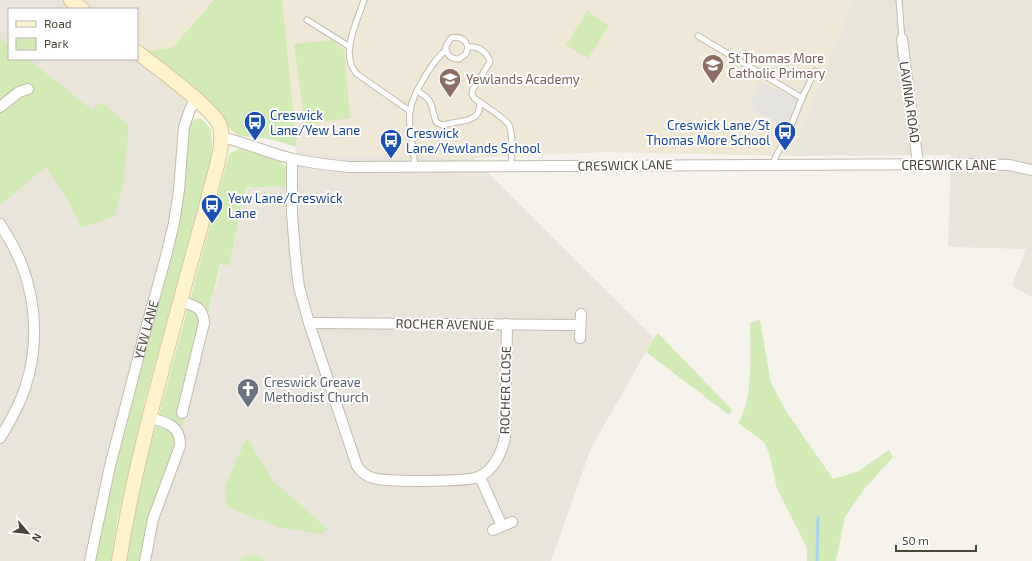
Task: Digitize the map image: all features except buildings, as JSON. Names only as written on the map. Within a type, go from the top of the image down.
[{"type":"main road","points":[[138,53],[195,99],[215,118],[220,126],[222,137]]},
{"type":"main road","name":"YEW LANE","points":[[119,561],[130,500],[149,418],[205,211],[222,137]]},
{"type":"street","name":"LAVINIA ROAD","points":[[902,39],[918,164]]},
{"type":"street","points":[[0,107],[19,92],[28,89]]},
{"type":"street","name":"YEW LANE","points":[[90,561],[112,458],[174,223],[184,127],[195,99]]},
{"type":"street","name":"CRESWICK LANE","points":[[222,137],[292,159],[349,167],[981,164],[1009,165],[1032,170]]},
{"type":"street","points":[[292,159],[292,213],[299,287],[309,323],[357,466],[365,475],[381,480],[462,480],[480,477],[497,528],[512,522]]},
{"type":"street","points":[[0,224],[23,267],[33,308],[35,334],[25,388],[13,416],[0,438]]},
{"type":"street","name":"YEW LANE","points":[[180,302],[196,307],[200,310],[204,323],[182,413]]},
{"type":"street","points":[[580,338],[581,314]]},
{"type":"street","name":"ROCHER AVENUE","points":[[309,323],[580,325]]},
{"type":"street","name":"ROCHER CLOSE","points":[[480,477],[489,469],[498,457],[505,437],[507,324]]},
{"type":"street","points":[[145,561],[153,519],[180,446],[179,434],[176,429],[160,420],[149,418]]},
{"type":"lane","points":[[364,0],[350,47],[349,53],[352,68],[358,74],[410,110]]},
{"type":"lane","points":[[899,0],[902,39]]},
{"type":"lane","points":[[307,20],[350,47]]},
{"type":"lane","points":[[698,36],[802,98]]},
{"type":"lane","points":[[456,37],[464,39],[468,46],[466,54],[459,59],[449,56],[446,50],[448,41],[456,37]]},
{"type":"lane","points":[[468,46],[474,46],[489,57],[490,62],[473,89],[472,94],[474,98],[509,125],[511,136],[511,166]]},
{"type":"lane","points":[[415,166],[409,122],[410,110],[417,91],[441,54],[446,50]]},
{"type":"lane","points":[[774,165],[775,158],[787,136],[802,98],[815,71]]},
{"type":"lane","points":[[417,91],[426,96],[431,102],[436,122],[442,125],[468,120],[476,116],[479,111],[480,103]]},
{"type":"shaded area","points":[[0,0],[81,0],[91,8],[8,8],[8,60],[138,60],[188,85],[190,121],[179,216],[95,561],[0,561]]},
{"type":"shaded area","points":[[81,0],[214,0],[173,47],[145,52],[138,46],[138,8],[91,8]]},
{"type":"shaded area","name":"Yewlands Academy","points":[[282,0],[852,0],[805,120],[789,156],[607,152],[473,158],[318,155],[297,147]]},
{"type":"shaded area","points":[[852,0],[1032,0],[1032,297],[1012,286],[1026,249],[948,247],[951,155],[789,156],[805,120]]},
{"type":"shaded area","points":[[760,82],[797,99],[798,104],[789,127],[756,113],[752,106],[752,98]]},
{"type":"shaded area","points":[[297,147],[318,155],[473,158],[654,338],[591,448],[551,561],[141,561],[170,460],[183,424],[221,264],[229,266],[247,187],[286,187]]},
{"type":"green space","points":[[214,0],[282,0],[297,147],[265,138],[240,136],[231,130],[219,112],[145,52],[173,47]]},
{"type":"green space","points":[[587,11],[609,26],[588,58],[566,45]]},
{"type":"green space","points":[[0,38],[8,44],[8,60],[29,60],[92,110],[101,102],[129,126],[123,185],[114,217],[81,228],[69,202],[46,167],[0,205]]},
{"type":"green space","points":[[331,40],[344,50],[350,118],[305,125],[294,44]]},
{"type":"green space","points":[[200,118],[211,129],[211,159],[145,400],[117,521],[111,561],[95,561],[130,407],[179,216],[189,127],[194,120]]},
{"type":"green space","points":[[239,149],[273,158],[284,165],[288,173],[286,187],[246,187],[229,266],[220,264],[183,424],[170,460],[141,561],[126,561],[140,486],[228,158],[230,153]]},
{"type":"green space","points":[[760,320],[771,383],[786,411],[833,479],[857,472],[889,450],[893,457],[865,488],[845,517],[836,561],[807,561],[807,548],[777,489],[769,453],[764,442],[738,423],[747,402],[749,389],[750,323]]},
{"type":"green space","points":[[658,333],[732,410],[729,415],[646,352]]},
{"type":"green space","points":[[247,437],[272,480],[327,528],[323,534],[280,528],[227,507],[225,486]]},
{"type":"green space","points":[[251,555],[261,557],[265,561],[240,561],[242,557]]},
{"type":"waterway","points":[[817,561],[818,517]]},
{"type":"place","name":"St Thomas More Catholic Primary","points":[[713,84]]},
{"type":"place","name":"Yewlands Academy","points":[[450,98]]},
{"type":"place","name":"Creswick Lane/Yew Lane","points":[[255,142]]},
{"type":"place","name":"Creswick Lane/St Thomas More School","points":[[785,152]]},
{"type":"place","name":"Creswick Lane/Yewlands School","points":[[391,160]]},
{"type":"place","name":"Yew Lane/Creswick Lane","points":[[212,224]]},
{"type":"place","name":"Creswick Greave Methodist Church","points":[[248,408]]}]
